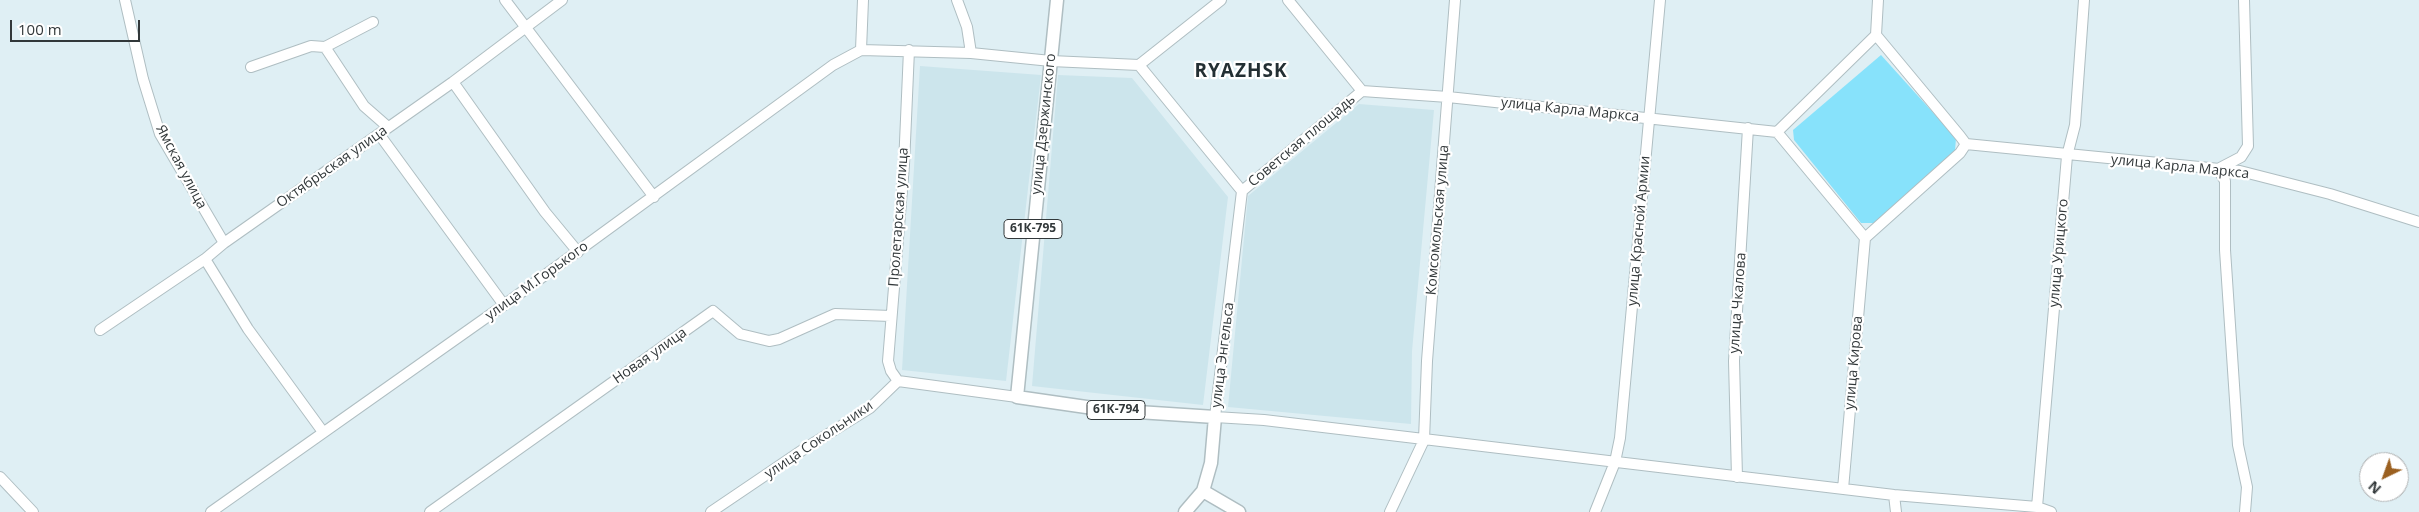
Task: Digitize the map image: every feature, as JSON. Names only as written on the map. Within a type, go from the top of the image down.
[{"type":"main road","name":"улица Дзержинского","points":[[1017,397],[1057,0]]},
{"type":"main road","name":"61К-794","points":[[1017,397],[1107,410],[1215,417]]},
{"type":"main road","name":"улица Энгельса","points":[[1185,512],[1203,491],[1211,463],[1215,417]]},
{"type":"main road","points":[[1203,491],[1239,512]]},
{"type":"street","name":"Ямская улица","points":[[125,0],[143,79],[160,134],[224,243]]},
{"type":"street","points":[[505,0],[526,25],[654,197]]},
{"type":"street","name":"Октябрьская улица","points":[[100,330],[205,260],[224,243],[453,82],[526,25],[562,0]]},
{"type":"street","points":[[863,0],[861,50],[971,53],[1051,61],[1139,65],[1221,0]]},
{"type":"street","points":[[957,0],[966,27],[971,53]]},
{"type":"street","name":"Советская площадь","points":[[1139,65],[1242,191],[1362,91],[1288,0]]},
{"type":"street","name":"Комсомольская улица","points":[[1424,440],[1427,361],[1455,0]]},
{"type":"street","name":"улица Красной Армии","points":[[1595,512],[1614,462],[1620,428],[1660,0]]},
{"type":"street","points":[[1876,35],[1966,144],[1960,153],[1865,238],[1777,132],[1876,35],[1878,0]]},
{"type":"street","name":"улица Урицкого","points":[[2038,508],[2068,156],[2075,125],[2084,0]]},
{"type":"street","points":[[2244,0],[2248,146],[2241,157],[2218,169],[2225,181],[2225,250],[2238,445],[2247,487],[2245,512]]},
{"type":"street","points":[[251,67],[311,46],[325,47],[373,22]]},
{"type":"street","points":[[325,47],[364,106],[388,127]]},
{"type":"street","name":"улица М.Горького","points":[[211,512],[578,252],[833,65],[861,50]]},
{"type":"street","name":"Пролетарская улица","points":[[898,381],[891,371],[888,361],[904,165],[909,50]]},
{"type":"street","points":[[453,82],[545,212],[578,252]]},
{"type":"street","name":"улица Карла Маркса","points":[[1362,91],[1448,96],[1777,132]]},
{"type":"street","name":"улица Чкалова","points":[[1737,477],[1734,361],[1748,128]]},
{"type":"street","points":[[379,134],[504,305]]},
{"type":"street","name":"улица Карла Маркса","points":[[1966,144],[2068,156],[2240,171],[2330,194],[2419,222]]},
{"type":"street","name":"улица Энгельса","points":[[1215,417],[1242,191]]},
{"type":"street","name":"улица Кирова","points":[[1843,489],[1865,238]]},
{"type":"street","points":[[205,260],[248,329],[323,432]]},
{"type":"street","name":"Новая улица","points":[[430,512],[713,311],[740,334],[769,341],[780,339],[835,314],[891,316]]},
{"type":"street","points":[[898,381],[1017,397]]},
{"type":"street","name":"улица Сокольники","points":[[711,512],[807,447],[870,408],[898,381]]},
{"type":"street","points":[[1215,417],[1264,420],[1894,495],[2038,508],[2051,512]]},
{"type":"street","points":[[1390,512],[1424,440]]},
{"type":"street","points":[[0,477],[33,512]]},
{"type":"street","points":[[1894,495],[1896,512]]},
{"type":"shaded area","points":[[1881,55],[1956,138],[1955,151],[1875,223],[1861,223],[1794,140],[1793,130]]},
{"type":"shaded area","points":[[920,66],[1041,75],[1006,381],[902,370]]},
{"type":"shaded area","points":[[1058,75],[1132,78],[1228,197],[1203,405],[1032,386]]},
{"type":"shaded area","points":[[1359,104],[1434,110],[1412,351],[1411,424],[1228,407],[1248,196]]},
{"type":"district","name":"RYAZHSK","points":[[1241,72]]}]
